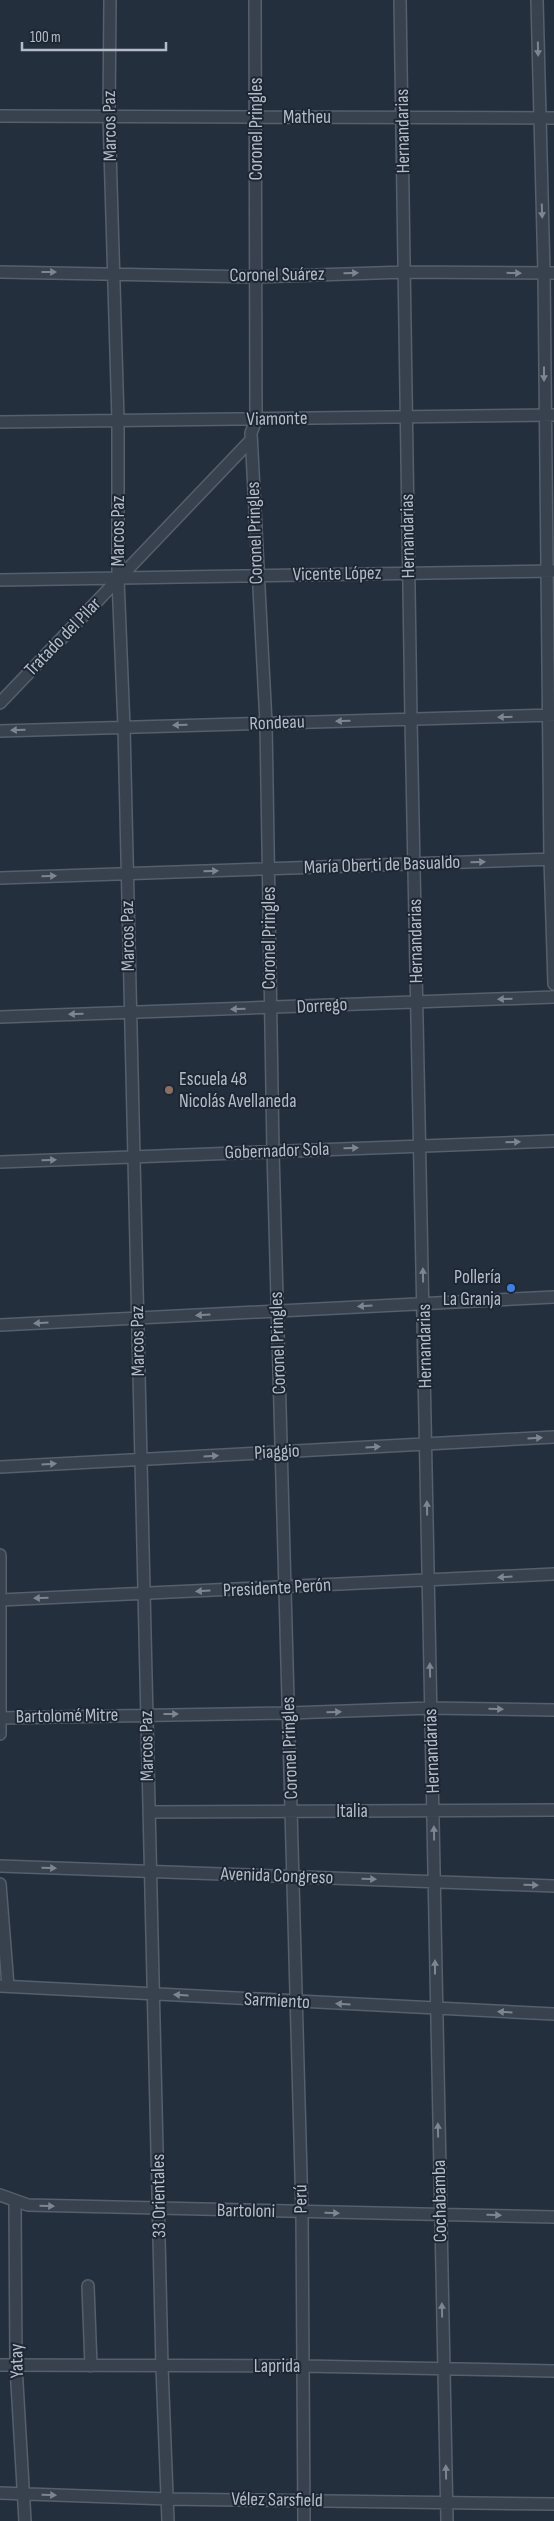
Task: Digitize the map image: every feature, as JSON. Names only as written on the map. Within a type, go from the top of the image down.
[{"type":"street","name":"Marcos Paz","points":[[110,0],[109,116],[118,420],[118,579],[124,727],[150,1872]]},
{"type":"street","name":"Coronel Pringles","points":[[255,0],[257,117],[256,420],[251,440],[266,723],[272,1151],[293,1876]]},
{"type":"street","name":"Hernandarias","points":[[400,0],[406,272],[406,417],[411,719],[435,1881]]},
{"type":"street","points":[[537,0],[539,118],[549,273],[554,984]]},
{"type":"street","name":"Matheu","points":[[0,116],[554,118]]},
{"type":"street","name":"Coronel Suárez","points":[[0,272],[113,272],[256,277],[406,272],[549,273]]},
{"type":"street","name":"Viamonte","points":[[0,422],[549,416]]},
{"type":"street","name":"Tratado del Pilar","points":[[0,703],[251,440]]},
{"type":"street","name":"Vicente López","points":[[0,580],[550,571]]},
{"type":"street","name":"Rondeau","points":[[0,731],[552,715]]},
{"type":"street","name":"María Oberti de Basualdo","points":[[0,878],[552,859]]},
{"type":"street","name":"Dorrego","points":[[0,1017],[269,1009],[554,997]]},
{"type":"street","name":"Gobernador Sola","points":[[0,1162],[554,1140]]},
{"type":"street","points":[[0,1325],[554,1297]]},
{"type":"street","name":"Piaggio","points":[[0,1467],[554,1437]]},
{"type":"street","points":[[0,1555],[0,1734]]},
{"type":"street","name":"Presidente Perón","points":[[1,1600],[554,1574]]},
{"type":"street","name":"Bartolomé Mitre","points":[[0,1718],[289,1713],[431,1708],[554,1710]]},
{"type":"street","name":"Italia","points":[[149,1812],[554,1810]]},
{"type":"street","name":"Avenida Congreso","points":[[0,1866],[554,1886]]},
{"type":"street","name":"33 Orientales","points":[[150,1872],[162,2367],[168,2521]]},
{"type":"street","name":"Perú","points":[[293,1876],[302,2212],[304,2521]]},
{"type":"street","name":"Cochabamba","points":[[435,1881],[435,2009],[447,2521]]},
{"type":"street","points":[[0,1884],[4,1986]]},
{"type":"street","name":"Sarmiento","points":[[4,1986],[554,2014]]},
{"type":"street","name":"Bartoloni","points":[[0,2195],[15,2202],[28,2205],[159,2210],[554,2216]]},
{"type":"street","name":"Yatay","points":[[15,2202],[16,2366],[25,2521]]},
{"type":"street","points":[[88,2286],[91,2366]]},
{"type":"street","name":"Laprida","points":[[0,2365],[304,2366],[554,2372]]},
{"type":"street","name":"Vélez Sarsfield","points":[[0,2493],[168,2499],[554,2504]]},
{"type":"place","name":"Escuela 48 Nicolás Avellaneda","points":[[169,1090]]},
{"type":"place","name":"Pollería La Granja","points":[[511,1288]]}]
